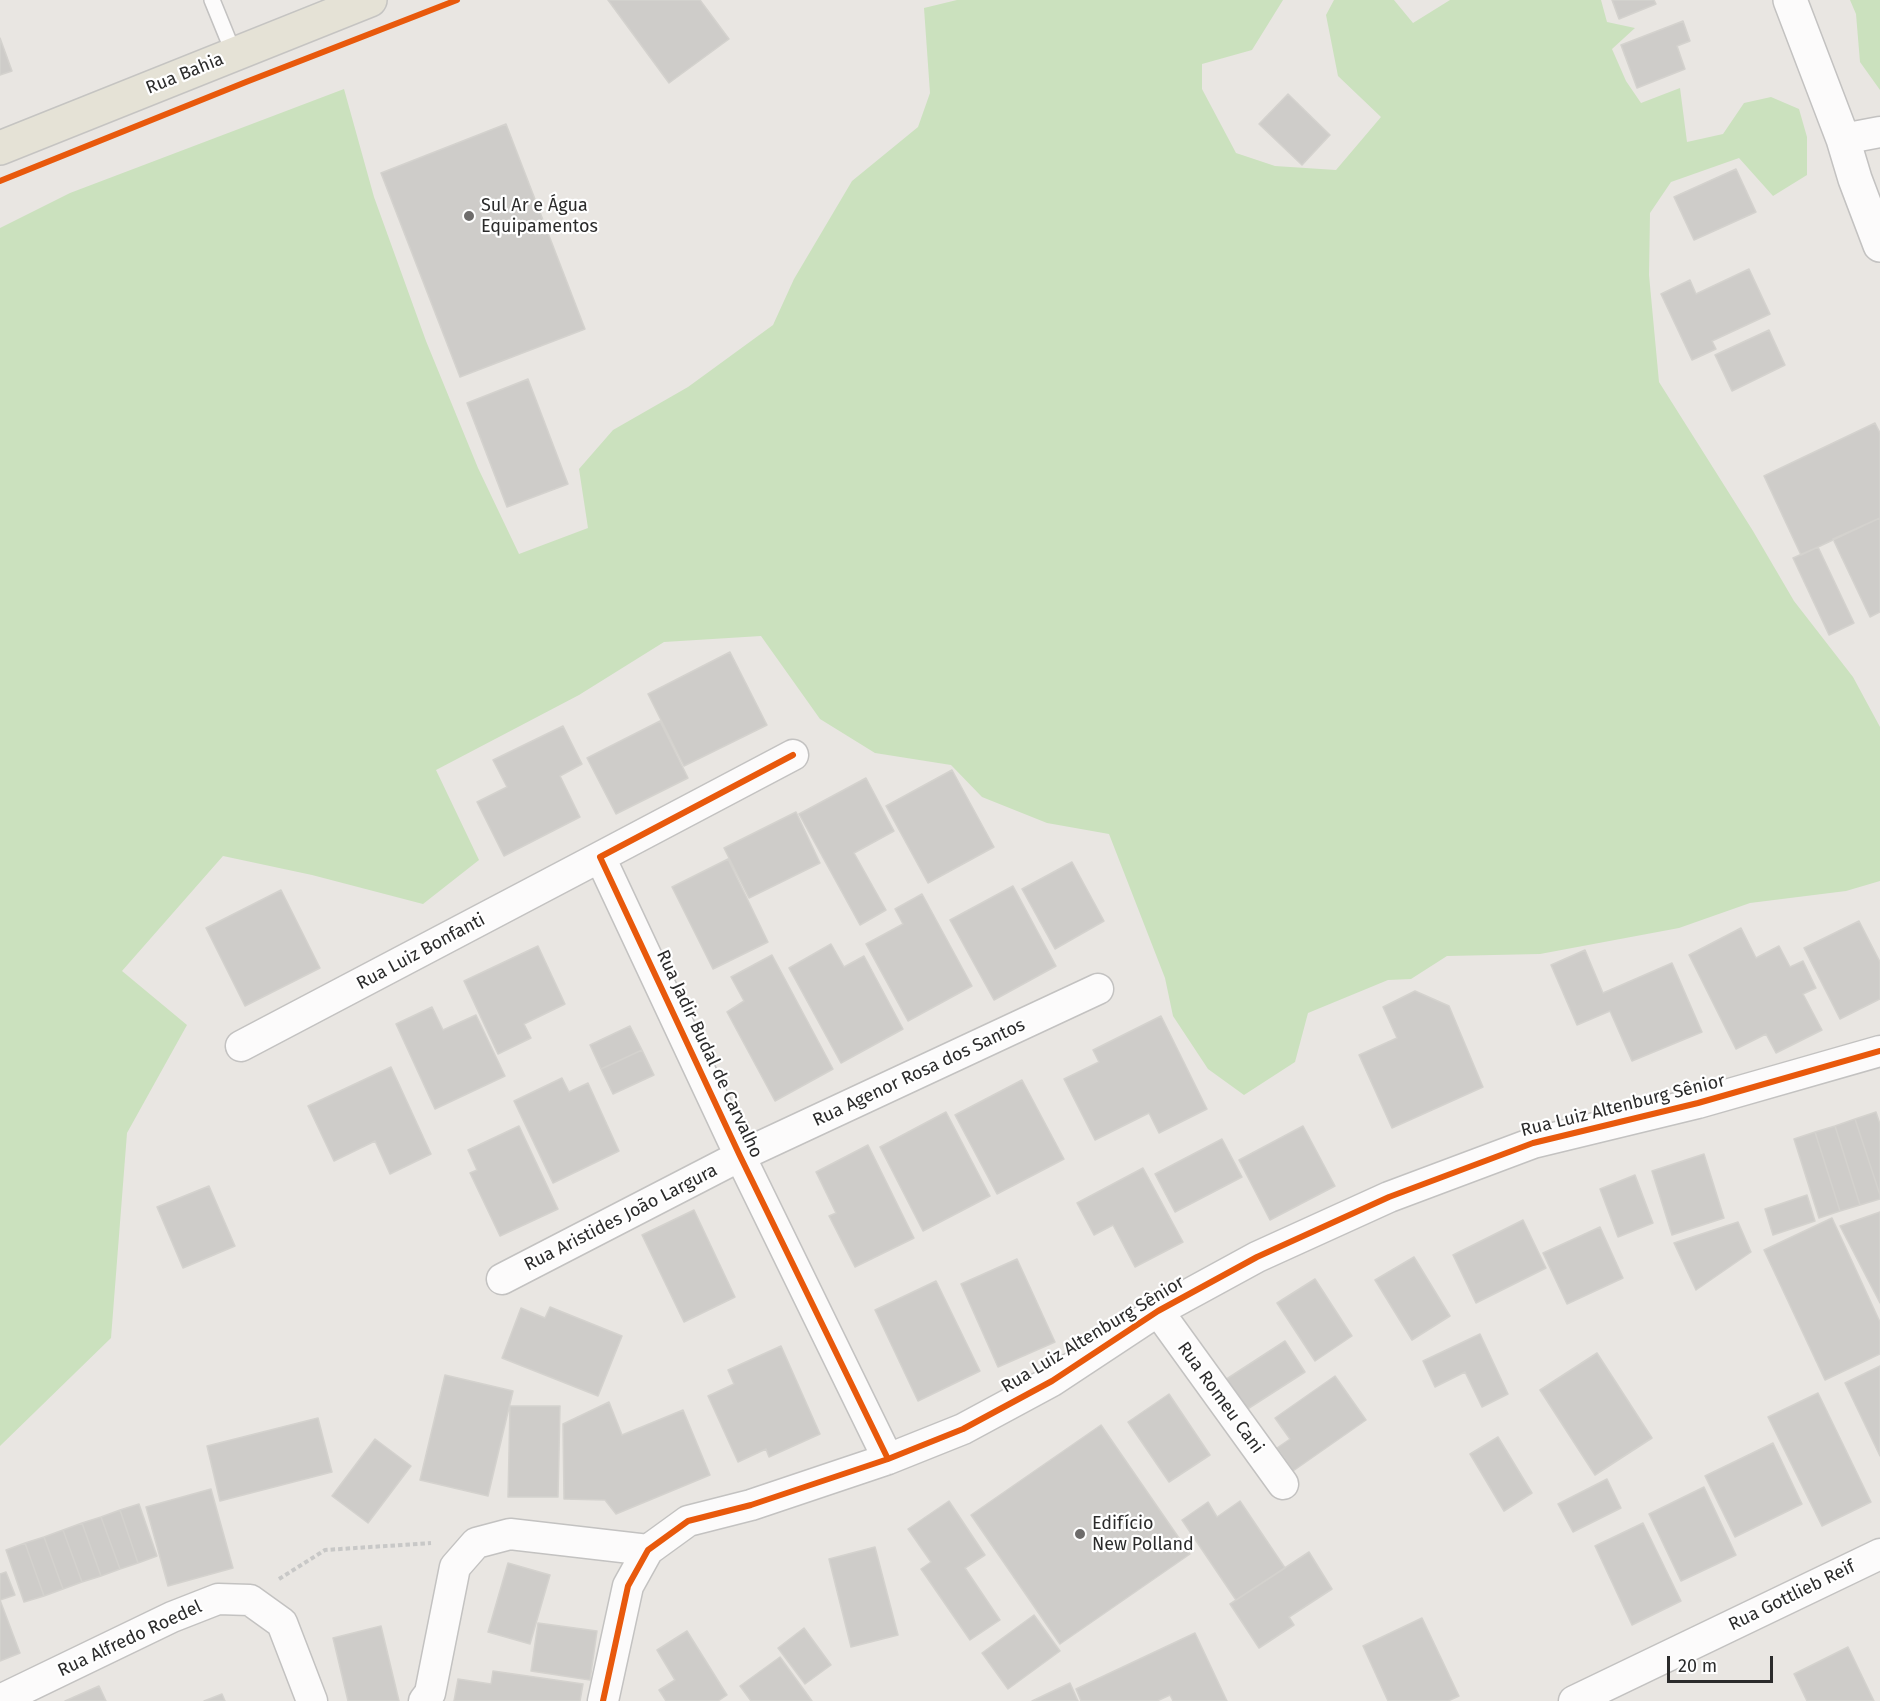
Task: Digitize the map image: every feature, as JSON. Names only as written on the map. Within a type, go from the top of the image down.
[{"type":"main road","name":"Rua Bahia","points":[[0,148],[370,0]]},
{"type":"main road","points":[[1790,0],[1843,139],[1855,179],[1880,245]]},
{"type":"street","points":[[1843,139],[1880,132]]},
{"type":"street","points":[[600,857],[793,755]]},
{"type":"street","name":"Rua Luiz Bonfanti","points":[[241,1046],[600,857]]},
{"type":"street","name":"Rua Jadir Budal de Carvalho","points":[[600,857],[740,1156],[888,1458]]},
{"type":"street","name":"Rua Agenor Rosa dos Santos","points":[[740,1156],[1098,989]]},
{"type":"street","name":"Rua Luiz Altenburg Sênior","points":[[603,1701],[628,1586],[648,1550],[688,1521],[751,1505],[888,1458],[963,1429],[1042,1386],[1158,1311],[1257,1257],[1389,1197],[1533,1143],[1698,1104],[1880,1051]]},
{"type":"street","name":"Rua Aristides João Largura","points":[[502,1279],[740,1156]]},
{"type":"street","name":"Rua Romeu Cani","points":[[1158,1311],[1283,1485]]},
{"type":"street","points":[[424,1701],[430,1693],[455,1567],[476,1543],[510,1534],[648,1550]]},
{"type":"street","name":"Rua Gottlieb Reif","points":[[1574,1701],[1880,1554]]},
{"type":"street","name":"Rua Alfredo Roedel","points":[[0,1700],[172,1617],[219,1599],[250,1599]]},
{"type":"street","points":[[250,1599],[282,1623],[312,1701]]},
{"type":"lane","points":[[212,0],[234,54]]},
{"type":"path","points":[[250,1599],[325,1550],[429,1543]]},
{"type":"green space","points":[[957,0],[1283,0],[1252,50],[1202,64],[1202,89],[1236,153],[1275,166],[1336,170],[1381,117],[1338,76],[1326,15],[1334,0],[1394,0],[1413,23],[1450,0],[1601,0],[1607,22],[1635,28],[1612,49],[1626,81],[1641,103],[1680,88],[1687,142],[1723,134],[1744,103],[1771,97],[1799,109],[1807,137],[1807,175],[1773,196],[1739,158],[1671,182],[1650,213],[1649,275],[1659,382],[1753,531],[1794,601],[1853,677],[1880,727],[1880,881],[1846,891],[1750,903],[1679,928],[1540,954],[1447,956],[1411,979],[1388,980],[1308,1013],[1295,1062],[1244,1095],[1208,1069],[1173,1016],[1165,978],[1109,834],[1047,823],[982,797],[951,765],[875,753],[820,719],[761,636],[664,642],[579,695],[436,770],[479,860],[423,904],[312,875],[223,856],[122,971],[187,1025],[127,1133],[111,1338],[0,1446],[0,228],[70,193],[344,89],[374,197],[426,341],[478,468],[519,554],[588,528],[579,469],[613,430],[688,387],[773,325],[794,279],[852,181],[918,127],[930,93],[924,8]]},
{"type":"green space","points":[[1850,0],[1880,0],[1880,90],[1860,62],[1856,14]]},
{"type":"building","points":[[608,0],[700,0],[729,39],[669,83]]},
{"type":"building","points":[[1612,0],[1654,0],[1656,4],[1619,19]]},
{"type":"building","points":[[1683,21],[1690,41],[1677,46],[1685,69],[1637,88],[1621,45]]},
{"type":"building","points":[[0,38],[12,71],[0,75]]},
{"type":"building","points":[[1288,94],[1330,135],[1302,165],[1259,124]]},
{"type":"building","points":[[506,124],[585,329],[460,377],[381,173]]},
{"type":"building","points":[[1736,169],[1756,212],[1694,240],[1674,197]]},
{"type":"building","points":[[1749,269],[1770,314],[1712,341],[1716,349],[1692,360],[1661,294],[1690,280],[1696,294]]},
{"type":"building","points":[[1769,330],[1785,365],[1732,391],[1715,355]]},
{"type":"building","points":[[528,379],[568,484],[507,507],[467,403]]},
{"type":"building","points":[[1875,423],[1880,433],[1880,518],[1801,555],[1764,476]]},
{"type":"building","points":[[1880,518],[1880,612],[1870,617],[1833,539]]},
{"type":"building","points":[[1818,547],[1854,623],[1829,635],[1793,558]]},
{"type":"building","points":[[730,652],[767,725],[684,766],[648,694]]},
{"type":"building","points":[[660,721],[688,778],[616,814],[587,758]]},
{"type":"building","points":[[563,726],[582,764],[560,776],[580,817],[504,856],[477,802],[507,787],[493,760]]},
{"type":"building","points":[[952,770],[994,847],[928,883],[886,806]]},
{"type":"building","points":[[866,778],[894,831],[854,853],[886,910],[860,925],[799,814]]},
{"type":"building","points":[[796,812],[820,863],[749,898],[724,848]]},
{"type":"building","points":[[728,859],[768,942],[713,969],[672,887]]},
{"type":"building","points":[[1072,862],[1104,921],[1055,949],[1022,889]]},
{"type":"building","points":[[1013,886],[1056,966],[994,1000],[950,920]]},
{"type":"building","points":[[281,890],[320,968],[245,1006],[206,928]]},
{"type":"building","points":[[922,894],[972,986],[908,1021],[866,944],[903,924],[895,909]]},
{"type":"building","points":[[1859,921],[1880,962],[1880,999],[1840,1019],[1804,948]]},
{"type":"building","points":[[1741,928],[1756,958],[1779,946],[1790,967],[1803,961],[1816,988],[1803,994],[1822,1030],[1776,1053],[1766,1034],[1736,1049],[1689,955]]},
{"type":"building","points":[[831,944],[844,967],[864,956],[903,1029],[841,1063],[789,968]]},
{"type":"building","points":[[538,946],[565,1004],[524,1024],[531,1038],[498,1054],[464,981]]},
{"type":"building","points":[[1585,950],[1603,993],[1672,963],[1702,1032],[1632,1061],[1610,1011],[1577,1025],[1551,965]]},
{"type":"building","points":[[772,955],[833,1069],[775,1101],[727,1012],[744,1001],[731,977]]},
{"type":"building","points":[[1415,991],[1449,1006],[1483,1087],[1392,1128],[1359,1055],[1397,1038],[1383,1007]]},
{"type":"building","points":[[432,1007],[443,1030],[476,1015],[505,1076],[435,1109],[396,1024]]},
{"type":"building","points":[[1161,1016],[1207,1109],[1159,1133],[1149,1113],[1095,1140],[1064,1079],[1099,1062],[1093,1050]]},
{"type":"building","points":[[630,1026],[642,1050],[601,1069],[590,1045]]},
{"type":"building","points":[[642,1050],[654,1075],[613,1094],[601,1069]]},
{"type":"building","points":[[391,1067],[431,1154],[390,1174],[375,1141],[334,1161],[308,1106]]},
{"type":"building","points":[[562,1078],[569,1092],[588,1083],[619,1151],[553,1183],[514,1101]]},
{"type":"building","points":[[1022,1080],[1064,1159],[997,1194],[955,1115]]},
{"type":"building","points":[[946,1112],[990,1196],[923,1231],[880,1147]]},
{"type":"building","points":[[1876,1112],[1880,1124],[1880,1195],[1855,1119]]},
{"type":"building","points":[[1855,1119],[1880,1195],[1880,1199],[1860,1205],[1835,1126]]},
{"type":"building","points":[[519,1126],[558,1209],[500,1236],[470,1173],[477,1170],[468,1150]]},
{"type":"building","points":[[1303,1126],[1335,1186],[1270,1220],[1239,1160]]},
{"type":"building","points":[[1835,1126],[1860,1205],[1840,1211],[1815,1132]]},
{"type":"building","points":[[1815,1132],[1840,1211],[1819,1218],[1794,1139]]},
{"type":"building","points":[[1222,1139],[1242,1177],[1175,1212],[1155,1174]]},
{"type":"building","points":[[868,1145],[914,1238],[855,1267],[829,1216],[836,1213],[816,1172]]},
{"type":"building","points":[[1704,1154],[1724,1218],[1672,1235],[1652,1171]]},
{"type":"building","points":[[1143,1168],[1183,1242],[1135,1267],[1113,1225],[1094,1235],[1077,1203]]},
{"type":"building","points":[[1635,1175],[1653,1223],[1618,1237],[1600,1189]]},
{"type":"building","points":[[209,1186],[235,1246],[183,1268],[157,1207]]},
{"type":"building","points":[[1807,1195],[1815,1221],[1773,1235],[1765,1209]]},
{"type":"building","points":[[694,1210],[735,1297],[684,1322],[642,1235]]},
{"type":"building","points":[[1880,1212],[1880,1303],[1840,1226]]},
{"type":"building","points":[[1832,1218],[1880,1322],[1880,1354],[1825,1380],[1764,1250]]},
{"type":"building","points":[[1523,1220],[1546,1268],[1476,1303],[1453,1255]]},
{"type":"building","points":[[1738,1222],[1751,1252],[1696,1290],[1674,1243]]},
{"type":"building","points":[[1600,1227],[1623,1278],[1567,1304],[1543,1253]]},
{"type":"building","points":[[1414,1257],[1450,1316],[1412,1340],[1375,1280]]},
{"type":"building","points":[[1017,1259],[1055,1342],[998,1367],[961,1284]]},
{"type":"building","points":[[1315,1279],[1352,1336],[1315,1361],[1277,1303]]},
{"type":"building","points":[[936,1281],[980,1371],[918,1401],[875,1310]]},
{"type":"building","points":[[550,1307],[622,1336],[598,1396],[502,1358],[521,1308],[545,1318]]},
{"type":"building","points":[[1480,1334],[1508,1394],[1482,1407],[1465,1372],[1435,1387],[1423,1361]]},
{"type":"building","points":[[1285,1341],[1305,1372],[1246,1410],[1225,1380]]},
{"type":"building","points":[[781,1346],[820,1434],[769,1457],[766,1449],[738,1462],[708,1396],[734,1384],[728,1370]]},
{"type":"building","points":[[1597,1353],[1652,1438],[1595,1475],[1540,1390]]},
{"type":"building","points":[[1880,1366],[1880,1456],[1845,1383]]},
{"type":"building","points":[[445,1375],[513,1391],[488,1496],[420,1480]]},
{"type":"building","points":[[1335,1376],[1366,1420],[1293,1471],[1277,1448],[1290,1439],[1275,1418]]},
{"type":"building","points":[[1818,1393],[1871,1502],[1822,1526],[1768,1417]]},
{"type":"building","points":[[1169,1394],[1210,1455],[1169,1482],[1128,1422]]},
{"type":"building","points":[[609,1402],[622,1435],[683,1410],[710,1475],[616,1514],[605,1500],[564,1499],[563,1424]]},
{"type":"building","points":[[510,1406],[560,1406],[558,1497],[508,1497]]},
{"type":"building","points":[[318,1418],[332,1472],[220,1501],[207,1446]]},
{"type":"building","name":"Edifício New Polland","points":[[1101,1425],[1190,1554],[1060,1644],[971,1515]]},
{"type":"building","points":[[1498,1437],[1532,1493],[1504,1511],[1470,1454]]},
{"type":"building","points":[[375,1439],[411,1466],[368,1523],[332,1496]]},
{"type":"building","points":[[1773,1443],[1802,1504],[1735,1537],[1705,1476]]},
{"type":"building","points":[[1607,1479],[1621,1508],[1573,1532],[1558,1504]]},
{"type":"building","points":[[1704,1487],[1736,1555],[1681,1581],[1649,1514]]},
{"type":"building","points":[[211,1489],[233,1568],[168,1586],[146,1507]]},
{"type":"building","points":[[949,1501],[985,1555],[965,1568],[1000,1620],[970,1640],[921,1569],[931,1562],[908,1529]]},
{"type":"building","points":[[1240,1501],[1285,1568],[1236,1600],[1182,1520],[1208,1502],[1217,1517]]},
{"type":"building","points":[[139,1504],[157,1556],[138,1563],[120,1510]]},
{"type":"building","points":[[120,1510],[138,1563],[120,1569],[101,1517]]},
{"type":"building","points":[[101,1517],[120,1569],[101,1576],[82,1523]]},
{"type":"building","points":[[82,1523],[101,1576],[82,1582],[63,1530]]},
{"type":"building","points":[[1643,1523],[1681,1601],[1632,1625],[1595,1546]]},
{"type":"building","points":[[63,1530],[82,1582],[63,1589],[44,1537]]},
{"type":"building","points":[[44,1537],[63,1589],[44,1596],[25,1543]]},
{"type":"building","points":[[25,1543],[44,1596],[24,1602],[6,1550]]},
{"type":"building","points":[[875,1547],[898,1635],[851,1647],[829,1559]]},
{"type":"building","points":[[1309,1552],[1332,1589],[1289,1617],[1294,1625],[1259,1648],[1230,1604]]},
{"type":"building","points":[[508,1563],[550,1575],[530,1644],[488,1632]]},
{"type":"building","points":[[6,1572],[15,1595],[0,1600],[0,1574]]},
{"type":"building","points":[[0,1600],[20,1653],[0,1661]]},
{"type":"building","points":[[1034,1615],[1060,1651],[1008,1689],[982,1653]]},
{"type":"building","points":[[1422,1618],[1459,1696],[1448,1701],[1388,1701],[1363,1646]]},
{"type":"building","points":[[538,1623],[597,1631],[590,1680],[531,1671]]},
{"type":"building","points":[[381,1626],[399,1701],[348,1701],[333,1638]]},
{"type":"building","points":[[804,1628],[831,1665],[805,1684],[778,1648]]},
{"type":"building","points":[[687,1631],[727,1695],[718,1701],[666,1701],[659,1690],[675,1680],[657,1650]]},
{"type":"building","points":[[1195,1633],[1227,1701],[1173,1701],[1170,1695],[1157,1701],[1081,1701],[1076,1689]]},
{"type":"building","points":[[1848,1647],[1874,1701],[1807,1701],[1794,1674]]},
{"type":"building","points":[[780,1657],[812,1701],[751,1701],[740,1686]]},
{"type":"building","points":[[493,1671],[583,1684],[580,1701],[454,1701],[458,1679],[491,1684]]},
{"type":"building","points":[[1070,1683],[1078,1701],[1032,1701]]},
{"type":"building","points":[[99,1686],[106,1701],[65,1701]]},
{"type":"building","points":[[222,1694],[225,1701],[204,1701]]},
{"type":"cycle path","points":[[0,181],[457,0]]},
{"type":"cycle path","points":[[793,755],[600,857],[740,1156],[888,1459]]},
{"type":"cycle path","points":[[603,1701],[628,1586],[648,1550],[688,1521],[751,1505],[888,1459],[963,1429],[1052,1381],[1158,1311],[1257,1257],[1389,1197],[1533,1143],[1698,1103],[1880,1051]]},
{"type":"place","name":"Sul Ar e Água Equipamentos","points":[[469,216]]},
{"type":"place","name":"Edifício New Polland","points":[[1080,1534]]}]
